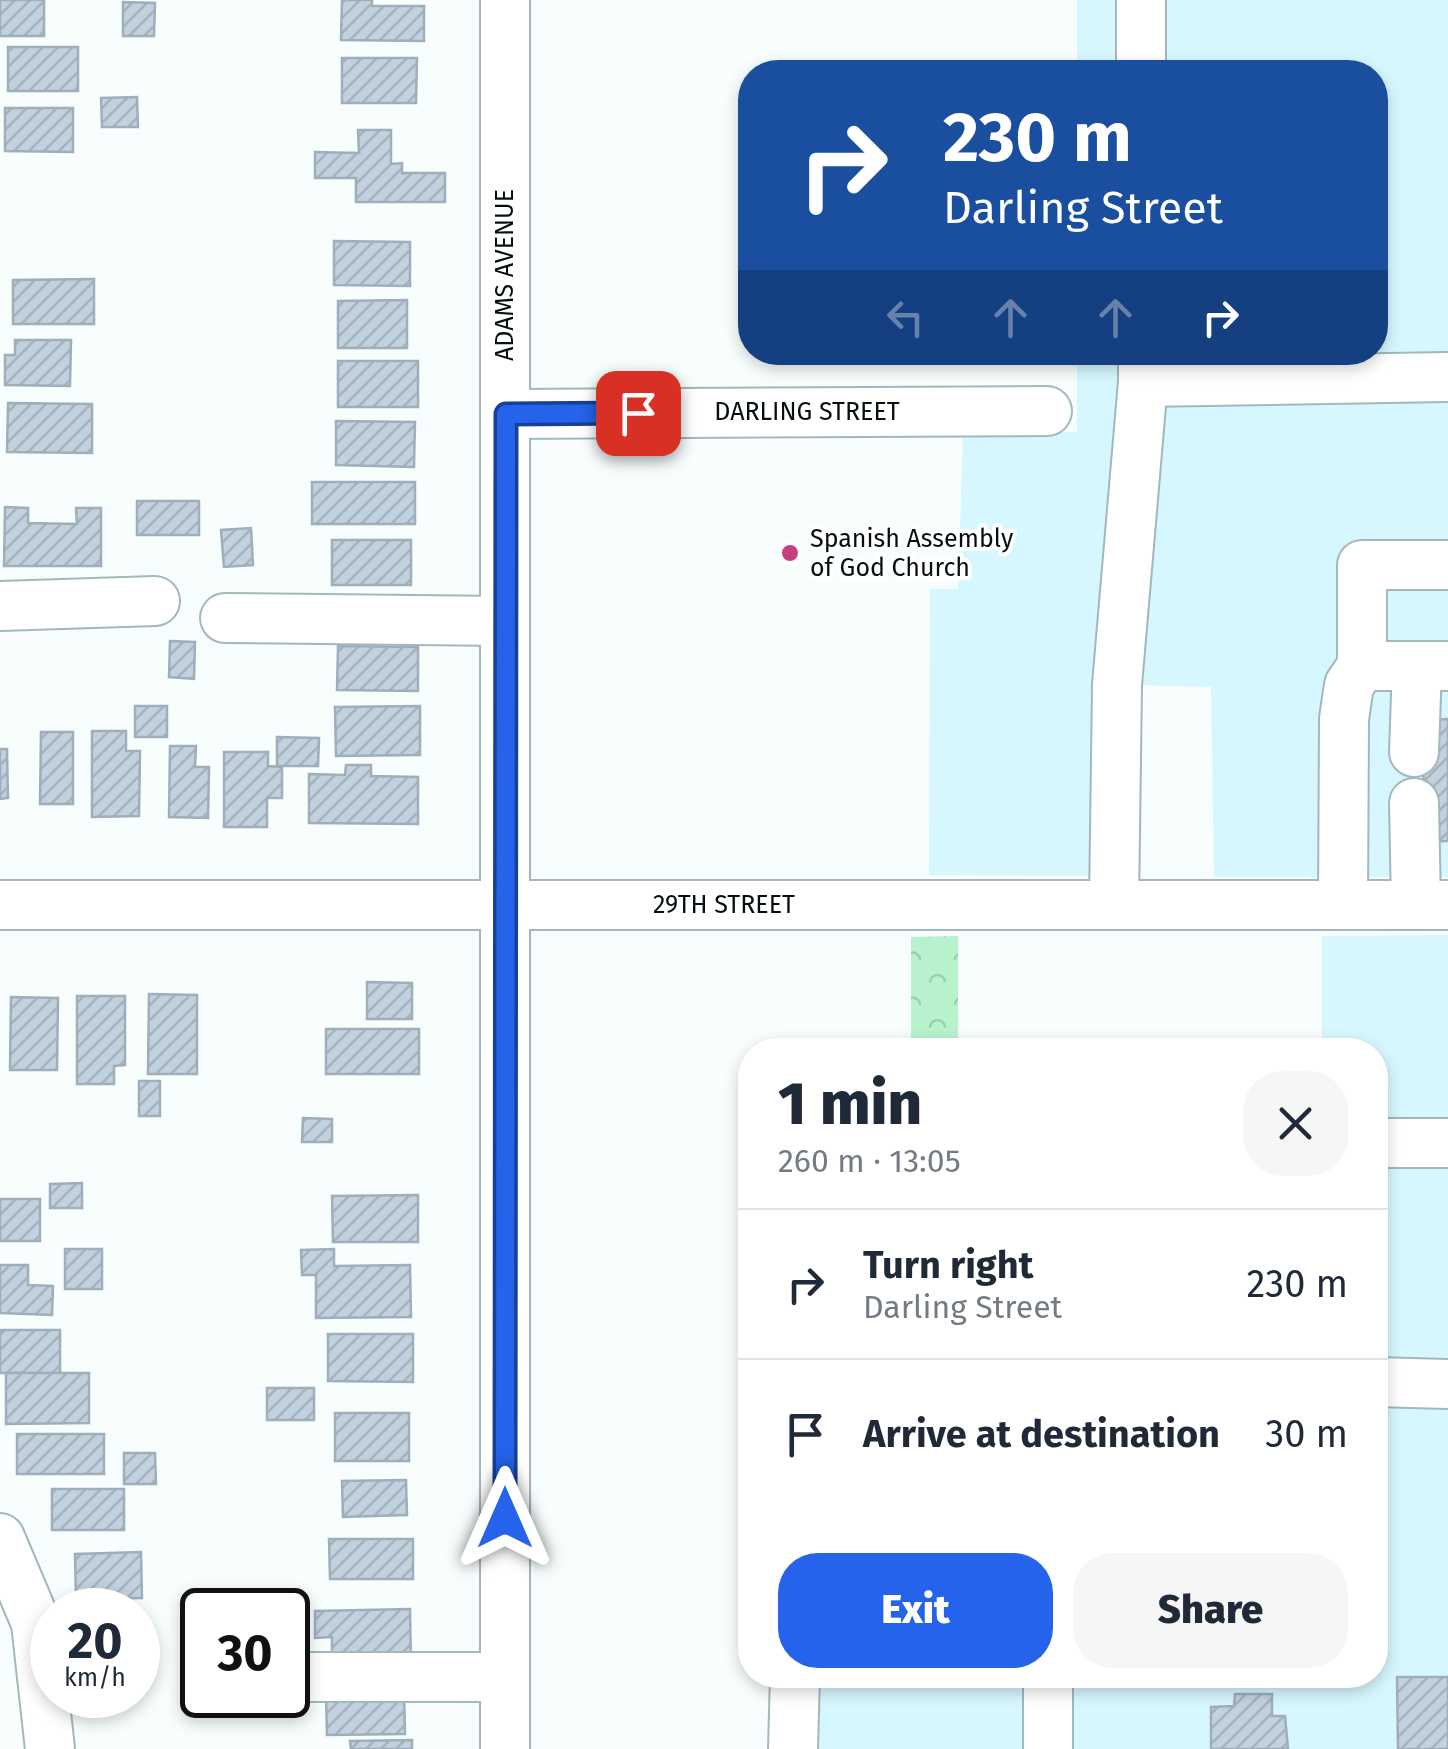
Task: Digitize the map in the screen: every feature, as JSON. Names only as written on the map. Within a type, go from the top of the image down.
[{"type":"street","name":"ADAMS AVENUE","points":[[505,0],[505,1749]]},
{"type":"street","points":[[1141,0],[1141,60]]},
{"type":"street","points":[[1114,905],[1117,685],[1143,367],[1448,377]]},
{"type":"street","name":"DARLING STREET","points":[[506,414],[1047,411]]},
{"type":"street","points":[[1343,905],[1345,707],[1349,684],[1362,666],[1362,565],[1448,565]]},
{"type":"street","points":[[0,606],[155,601]]},
{"type":"street","points":[[225,618],[505,621]]},
{"type":"street","points":[[1362,666],[1432,666],[1414,752]]},
{"type":"street","points":[[1414,803],[1432,905]]},
{"type":"street","name":"29TH STREET","points":[[0,905],[1432,905]]},
{"type":"street","points":[[1388,1143],[1448,1143]]},
{"type":"street","points":[[1388,1382],[1448,1384]]},
{"type":"street","points":[[0,1538],[36,1622],[50,1749]]},
{"type":"street","points":[[310,1677],[505,1677]]},
{"type":"street","points":[[794,1749],[795,1688]]},
{"type":"street","points":[[1048,1688],[1048,1749]]},
{"type":"shaded area","points":[[1077,0],[1448,0],[1448,877],[1214,877],[1211,687],[1136,685],[1134,876],[929,875],[930,589],[958,589],[963,433],[1077,432],[1077,365],[1388,365],[1388,60],[1077,60]]},
{"type":"shaded area","points":[[1448,935],[1448,1749],[769,1749],[769,1688],[1388,1688],[1388,1038],[1322,1038],[1322,936]]},
{"type":"green space","points":[[958,936],[958,1038],[911,1038],[911,937]]},
{"type":"building","points":[[0,0],[44,0],[44,36],[0,36]]},
{"type":"building","points":[[342,0],[372,0],[372,6],[424,6],[424,41],[341,40]]},
{"type":"building","points":[[123,2],[155,3],[154,36],[123,36]]},
{"type":"building","points":[[8,47],[78,47],[78,91],[8,91]]},
{"type":"building","points":[[342,58],[417,58],[416,103],[342,103]]},
{"type":"building","points":[[137,97],[138,127],[102,127],[101,98]]},
{"type":"building","points":[[5,108],[73,108],[73,152],[5,151]]},
{"type":"building","points":[[358,130],[391,130],[391,164],[402,163],[402,173],[445,173],[445,202],[356,202],[356,178],[315,178],[315,152],[359,153]]},
{"type":"building","points":[[334,241],[410,242],[410,286],[334,285]]},
{"type":"building","points":[[94,279],[94,324],[13,324],[13,280]]},
{"type":"building","points":[[407,300],[407,348],[338,348],[338,301]]},
{"type":"building","points":[[15,340],[71,340],[70,386],[5,385],[5,355],[15,355]]},
{"type":"building","points":[[338,361],[418,361],[418,407],[338,407]]},
{"type":"building","points":[[8,403],[92,404],[92,453],[7,452]]},
{"type":"building","points":[[336,421],[415,422],[414,467],[336,465]]},
{"type":"building","points":[[312,482],[415,482],[415,524],[312,524]]},
{"type":"building","points":[[137,501],[199,501],[199,535],[137,535]]},
{"type":"building","points":[[5,507],[28,508],[28,523],[77,524],[76,508],[101,508],[101,566],[4,566]]},
{"type":"building","points":[[251,528],[253,565],[224,567],[221,530]]},
{"type":"building","points":[[332,540],[411,540],[411,585],[332,585]]},
{"type":"building","points":[[170,641],[195,642],[194,679],[169,677]]},
{"type":"building","points":[[338,646],[418,647],[418,691],[337,690]]},
{"type":"building","points":[[135,706],[167,706],[167,737],[135,737]]},
{"type":"building","points":[[420,706],[420,755],[336,756],[335,707]]},
{"type":"building","points":[[1448,719],[1448,841],[1424,842],[1423,720]]},
{"type":"building","points":[[92,731],[126,731],[126,751],[140,751],[139,816],[92,817]]},
{"type":"building","points":[[41,732],[73,732],[73,804],[40,804]]},
{"type":"building","points":[[277,737],[319,738],[318,766],[277,766]]},
{"type":"building","points":[[170,746],[196,746],[195,767],[209,767],[208,818],[169,817]]},
{"type":"building","points":[[0,749],[7,749],[8,798],[0,799]]},
{"type":"building","points":[[224,752],[268,752],[268,766],[282,767],[282,798],[267,798],[267,827],[224,827]]},
{"type":"building","points":[[346,765],[371,765],[371,776],[418,777],[418,824],[309,823],[309,774],[345,775]]},
{"type":"building","points":[[367,982],[412,983],[412,1019],[367,1019]]},
{"type":"building","points":[[149,994],[197,995],[197,1074],[148,1074]]},
{"type":"building","points":[[77,996],[125,996],[125,1065],[114,1066],[114,1084],[77,1084]]},
{"type":"building","points":[[11,997],[58,998],[57,1070],[10,1070]]},
{"type":"building","points":[[326,1029],[419,1029],[419,1074],[326,1074]]},
{"type":"building","points":[[139,1081],[160,1081],[160,1116],[139,1116]]},
{"type":"building","points":[[303,1118],[332,1119],[332,1142],[302,1142]]},
{"type":"building","points":[[82,1183],[82,1208],[50,1208],[50,1184]]},
{"type":"building","points":[[418,1195],[418,1242],[333,1242],[332,1196]]},
{"type":"building","points":[[0,1199],[40,1199],[40,1241],[0,1241]]},
{"type":"building","points":[[65,1249],[102,1249],[102,1289],[65,1289]]},
{"type":"building","points":[[334,1249],[334,1266],[410,1265],[411,1317],[316,1318],[316,1275],[302,1275],[301,1250]]},
{"type":"building","points":[[0,1265],[28,1265],[28,1285],[53,1286],[52,1315],[0,1313]]},
{"type":"building","points":[[0,1330],[60,1330],[60,1373],[0,1373]]},
{"type":"building","points":[[328,1334],[413,1334],[413,1382],[328,1381]]},
{"type":"building","points":[[6,1373],[89,1373],[89,1423],[6,1424]]},
{"type":"building","points":[[267,1388],[314,1388],[314,1420],[267,1420]]},
{"type":"building","points":[[335,1413],[409,1413],[409,1461],[335,1461]]},
{"type":"building","points":[[17,1434],[104,1434],[104,1474],[17,1474]]},
{"type":"building","points":[[124,1453],[155,1453],[156,1484],[124,1484]]},
{"type":"building","points":[[406,1480],[407,1515],[343,1517],[342,1481]]},
{"type":"building","points":[[52,1489],[124,1489],[124,1530],[52,1530]]},
{"type":"building","points":[[329,1539],[413,1539],[413,1579],[330,1579]]},
{"type":"building","points":[[141,1552],[142,1588],[76,1588],[75,1554]]},
{"type":"building","points":[[410,1609],[411,1668],[332,1669],[332,1637],[315,1638],[315,1611]]},
{"type":"building","points":[[1397,1677],[1448,1677],[1448,1749],[1398,1749]]},
{"type":"building","points":[[404,1692],[405,1734],[327,1735],[326,1694]]},
{"type":"building","points":[[1235,1694],[1272,1694],[1272,1716],[1285,1716],[1288,1749],[1211,1749],[1211,1707],[1234,1706]]},
{"type":"building","points":[[412,1740],[412,1749],[351,1749],[350,1741]]},
{"type":"place","name":"Spanish Assembly of God Church","points":[[790,553]]},
{"type":"route","points":[[505,1518],[506,414],[638,413]]}]
